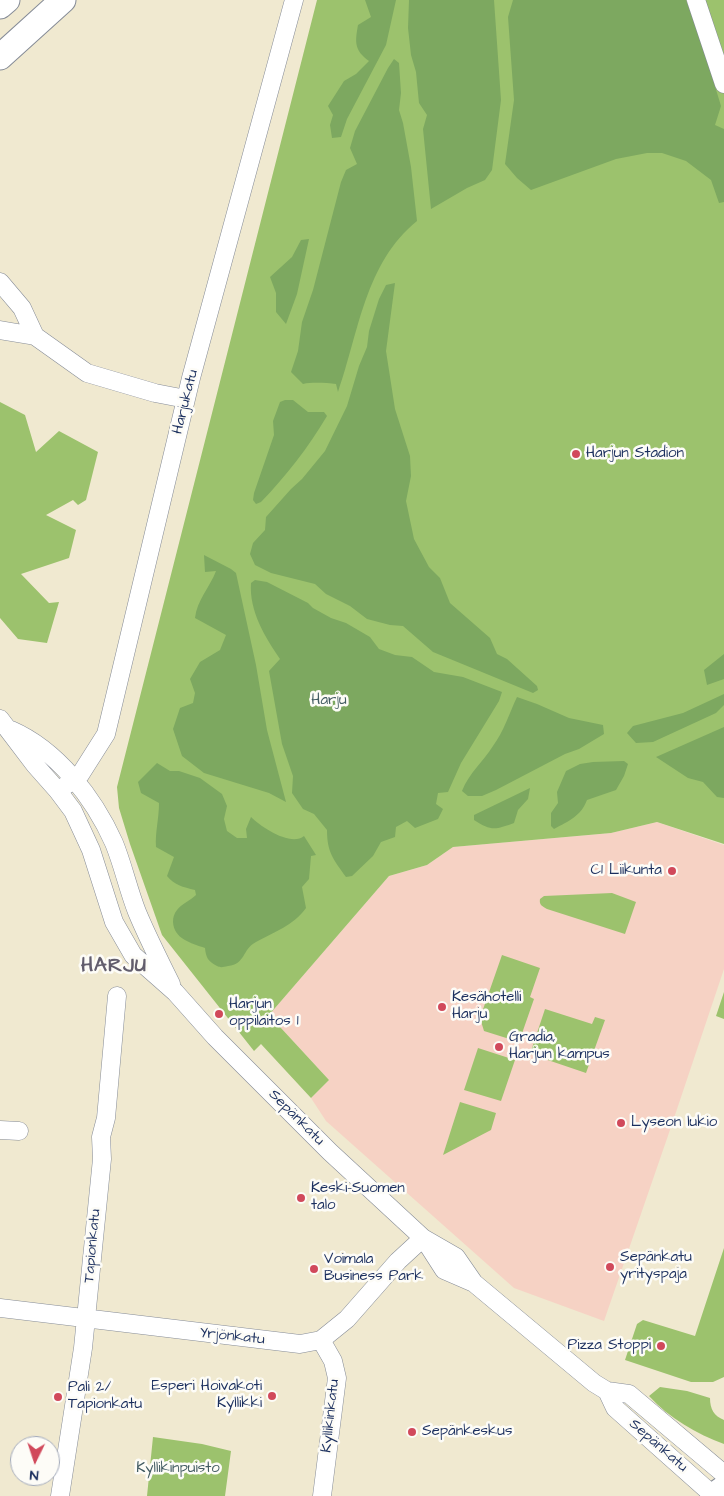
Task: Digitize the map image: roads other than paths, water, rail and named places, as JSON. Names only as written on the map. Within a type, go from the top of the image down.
[{"type":"main road","points":[[0,6],[7,0]]},
{"type":"main road","points":[[0,57],[63,0]]},
{"type":"main road","points":[[714,1496],[724,1488]]},
{"type":"street","name":"Harjukatu","points":[[58,791],[80,775],[106,734],[186,399],[294,0]]},
{"type":"street","points":[[696,0],[724,84]]},
{"type":"street","points":[[0,282],[22,308],[35,336]]},
{"type":"street","points":[[0,330],[35,336],[86,373],[155,393],[186,399]]},
{"type":"street","name":"Sepänkatu","points":[[4,724],[28,737],[59,762],[96,808],[114,844],[137,912],[174,992]]},
{"type":"street","name":"Sepänkatu","points":[[4,724],[73,811],[90,850],[114,922],[133,955],[174,992],[215,1037],[300,1122],[423,1238],[444,1270],[474,1283],[594,1383],[607,1391],[629,1394],[724,1474]]},
{"type":"street","name":"Tapionkatu","points":[[60,1496],[86,1320],[102,1159],[101,1137],[106,1118],[117,996]]},
{"type":"street","points":[[0,1130],[19,1131]]},
{"type":"street","points":[[321,1340],[347,1318],[398,1261],[423,1238]]},
{"type":"street","name":"Yrjönkatu","points":[[0,1308],[86,1320],[300,1344],[321,1340]]},
{"type":"street","name":"Kyllikinkatu","points":[[321,1340],[333,1361],[337,1378],[322,1496]]},
{"type":"street","name":"Sepänkatu","points":[[607,1391],[615,1408],[714,1496]]},
{"type":"place","name":"Harjun Stadion","points":[[576,454]]},
{"type":"place","name":"C1 Liikunta","points":[[672,871]]},
{"type":"place","name":"Kesähotelli Harju","points":[[442,1007]]},
{"type":"place","name":"Harjun oppilaitos 1","points":[[219,1014]]},
{"type":"place","name":"Gradia, Harjun kampus","points":[[499,1047]]},
{"type":"place","name":"Lyseon lukio","points":[[621,1123]]},
{"type":"place","name":"Keski-Suomen talo","points":[[301,1198]]},
{"type":"place","name":"Sepänkatu yrityspaja","points":[[610,1267]]},
{"type":"place","name":"Voimala Business Park","points":[[314,1269]]},
{"type":"place","name":"Pizza Stoppi","points":[[661,1346]]},
{"type":"place","name":"Esperi Hoivakoti Kyllikki","points":[[272,1396]]},
{"type":"place","name":"Pali 2/ Tapionkatu","points":[[58,1397]]},
{"type":"place","name":"Sepänkeskus","points":[[412,1432]]},
{"type":"district","name":"HARJU","points":[[114,967]]},
{"type":"park label","name":"Harju","points":[[329,701]]},
{"type":"park label","name":"Kyllikinpuisto","points":[[178,1469]]}]
